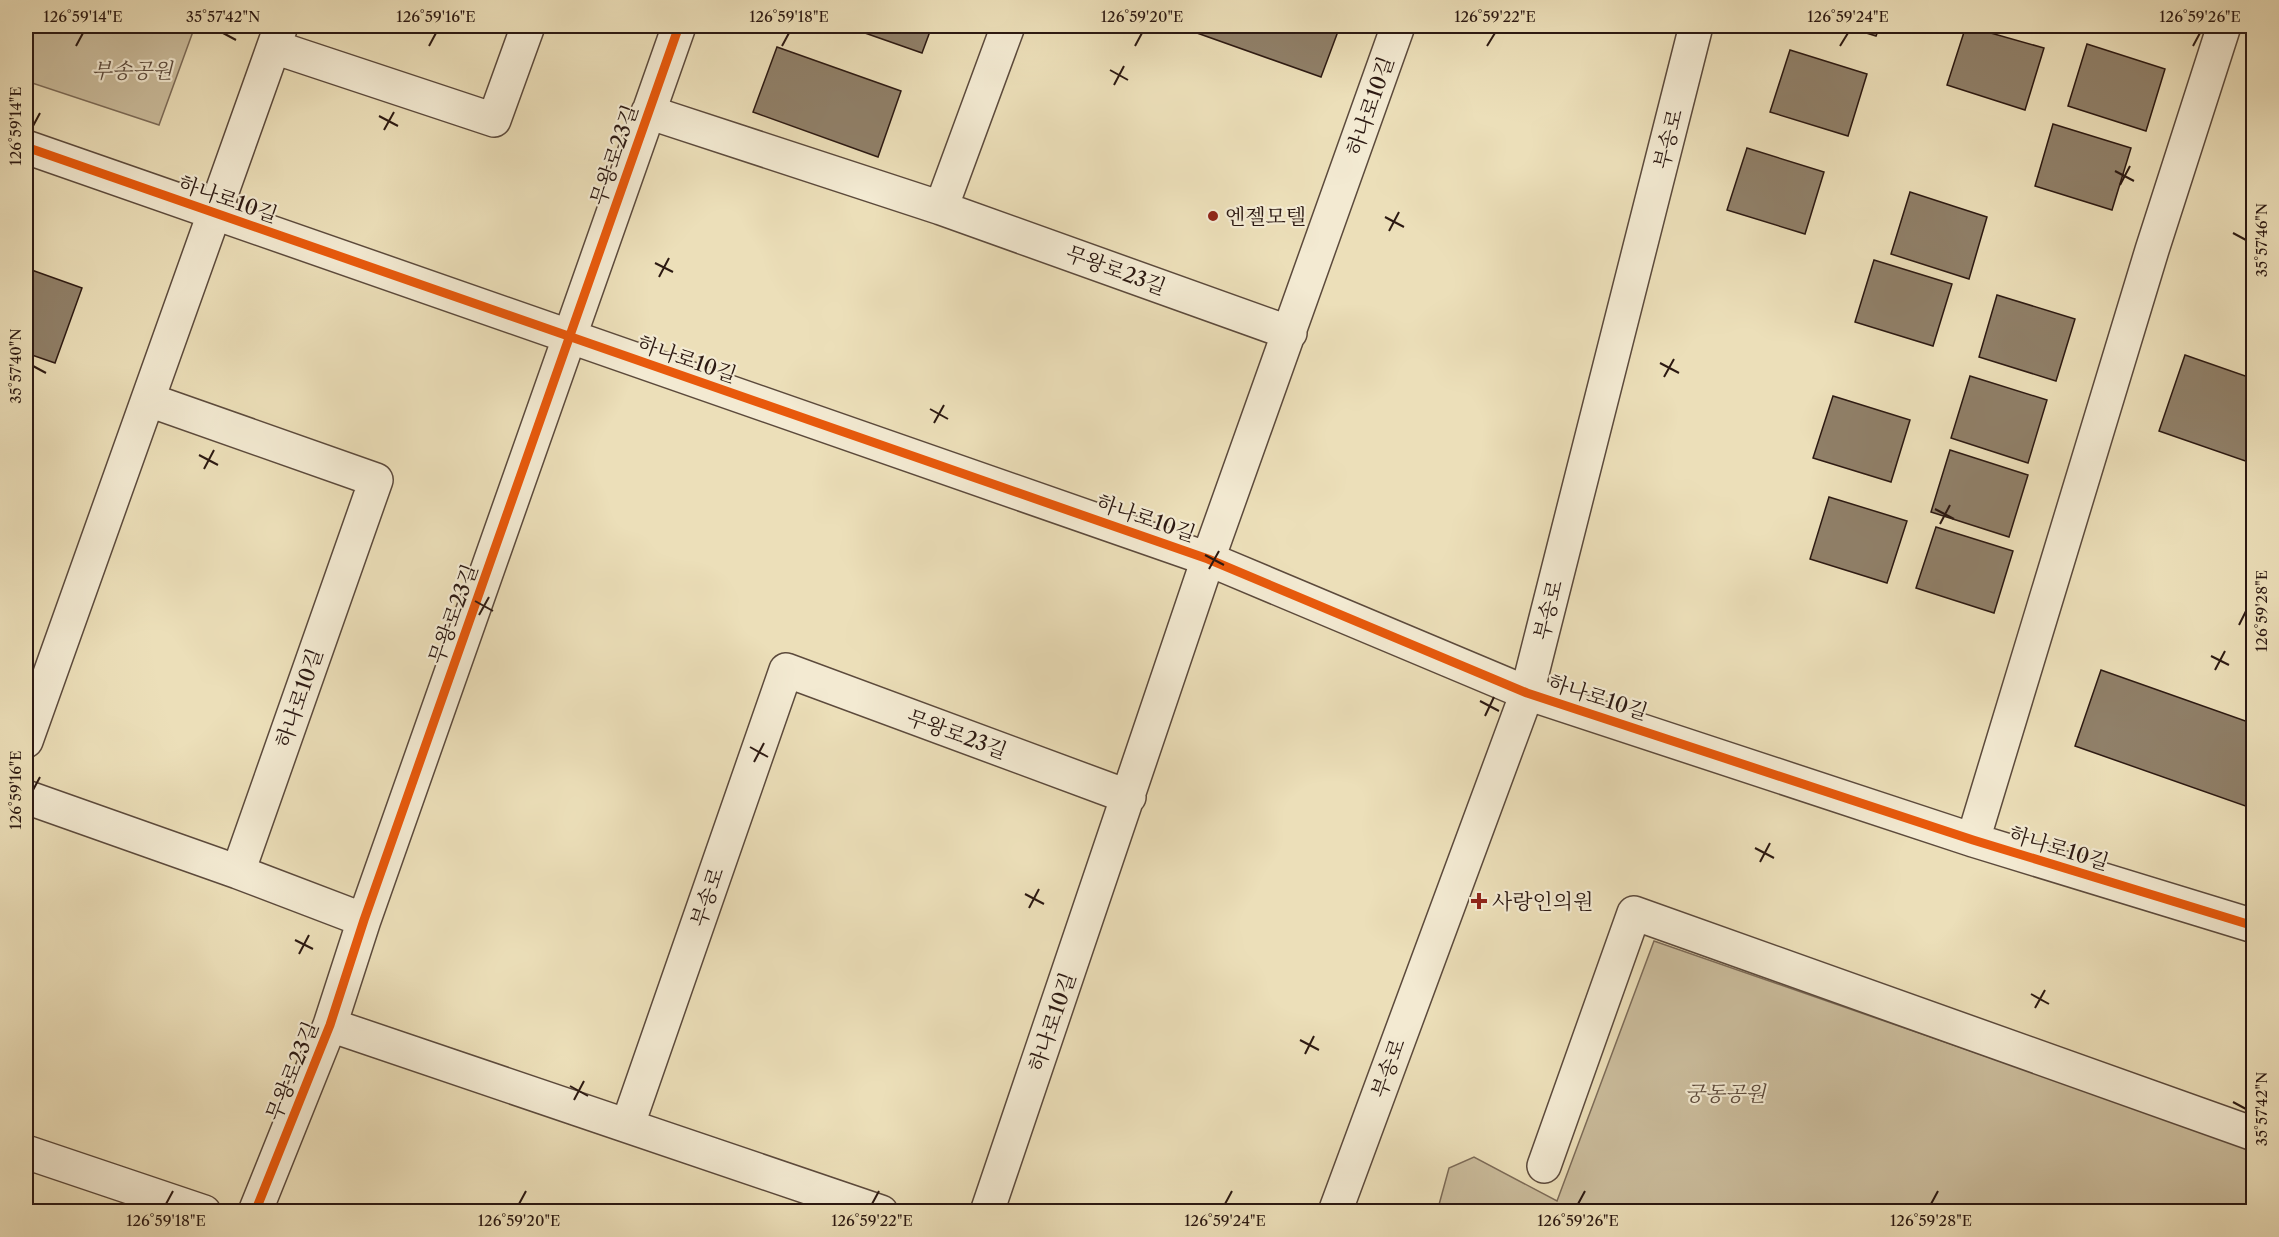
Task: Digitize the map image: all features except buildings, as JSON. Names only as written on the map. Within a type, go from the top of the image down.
[{"type":"street","name":"하나로10길","points":[[26,741],[277,36],[494,120],[528,26]]},
{"type":"street","name":"무왕로23길","points":[[255,1212],[330,1025],[364,920],[679,26]]},
{"type":"street","points":[[941,208],[1008,26]]},
{"type":"street","name":"하나로10길","points":[[987,1212],[1208,559],[1398,26]]},
{"type":"street","name":"부송로","points":[[1335,1212],[1527,693],[1696,26]]},
{"type":"street","points":[[1973,840],[2152,250],[2224,26]]},
{"type":"street","name":"무왕로23길","points":[[648,112],[941,208],[1290,333]]},
{"type":"street","name":"하나로10길","points":[[26,147],[1208,559],[1527,693],[1973,840],[2253,926]]},
{"type":"street","name":"하나로10길","points":[[149,400],[375,480],[238,872]]},
{"type":"street","name":"무왕로23길","points":[[786,670],[1129,797]]},
{"type":"street","name":"부송로","points":[[628,1124],[786,670]]},
{"type":"street","points":[[26,797],[238,872],[364,920]]},
{"type":"street","points":[[1544,1166],[1634,913],[2253,1134]]},
{"type":"street","points":[[330,1025],[628,1124],[881,1212]]},
{"type":"street","points":[[26,1152],[204,1212]]},
{"type":"green space","name":"부송공원","points":[[26,26],[195,26],[159,125],[26,81]]},
{"type":"green space","name":"궁동공원","points":[[1654,941],[2253,1149],[2253,1195],[2248,1211],[1437,1212],[1449,1168],[1474,1157],[1557,1201]]},
{"type":"cycle path","points":[[255,1212],[330,1025],[364,920],[679,26]]},
{"type":"cycle path","points":[[26,147],[1208,559],[1527,693],[1973,840],[2254,926]]},
{"type":"place","name":"엔젤모텔","points":[[1213,216]]},
{"type":"place","name":"사랑인의원","points":[[1479,901]]}]
